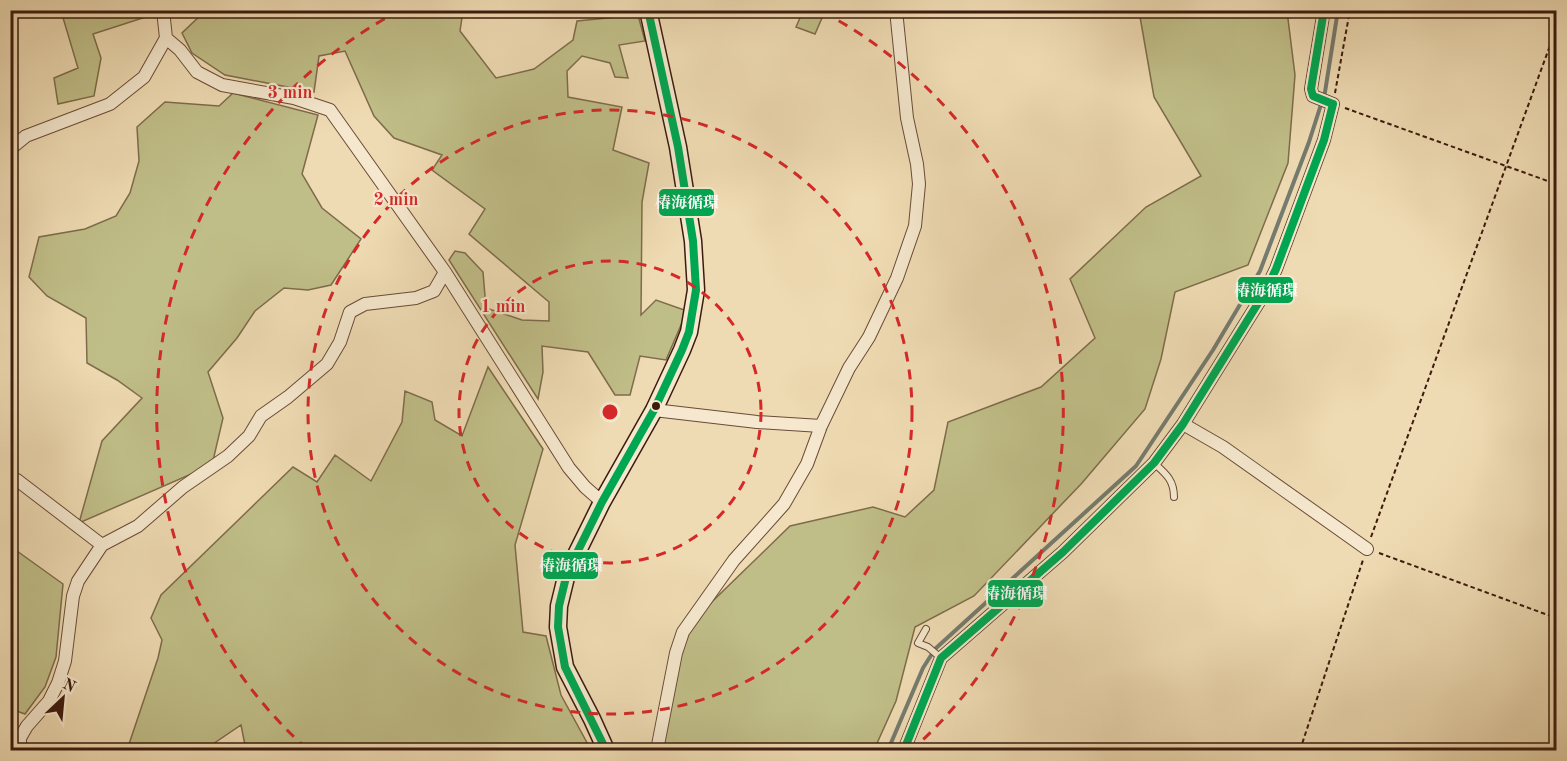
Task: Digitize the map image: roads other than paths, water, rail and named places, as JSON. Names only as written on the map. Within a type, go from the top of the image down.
[{"type":"main road","points":[[606,750],[565,667],[558,627],[559,606],[567,573],[602,502],[654,410],[689,332],[696,290],[693,241],[678,147],[648,10]]},
{"type":"street","points":[[10,149],[26,136],[110,104],[144,77],[166,38],[163,10]]},
{"type":"street","points":[[657,750],[676,653],[683,632],[734,560],[784,504],[807,464],[821,426],[849,368],[869,337],[892,288],[915,226],[919,184],[907,118],[896,10]]},
{"type":"street","points":[[904,750],[940,658],[1063,552],[1154,463],[1183,424],[1265,292],[1276,269],[1324,140],[1333,104],[1313,96],[1311,89],[1324,10]]},
{"type":"street","points":[[166,38],[180,50],[197,72],[222,85],[294,98],[330,110],[446,272],[569,468],[602,502]]},
{"type":"street","points":[[20,750],[20,738],[27,726],[49,701],[58,682],[65,661],[73,597],[78,581],[102,545],[138,526],[183,487],[228,456],[249,436],[261,416],[327,364],[340,342],[350,312],[365,304],[416,298],[434,291],[446,272]]},
{"type":"street","points":[[654,410],[757,422],[821,426]]},
{"type":"street","points":[[1183,424],[1222,447],[1367,549]]},
{"type":"street","points":[[10,479],[17,480],[102,545]]},
{"type":"lane","points":[[1154,463],[1168,475],[1174,484],[1174,496]]},
{"type":"lane","points":[[926,629],[918,643],[928,647],[940,658]]},
{"type":"waterway","points":[[888,750],[923,668],[935,649],[1136,466],[1213,350],[1260,271],[1309,142],[1325,92],[1338,10]]}]
